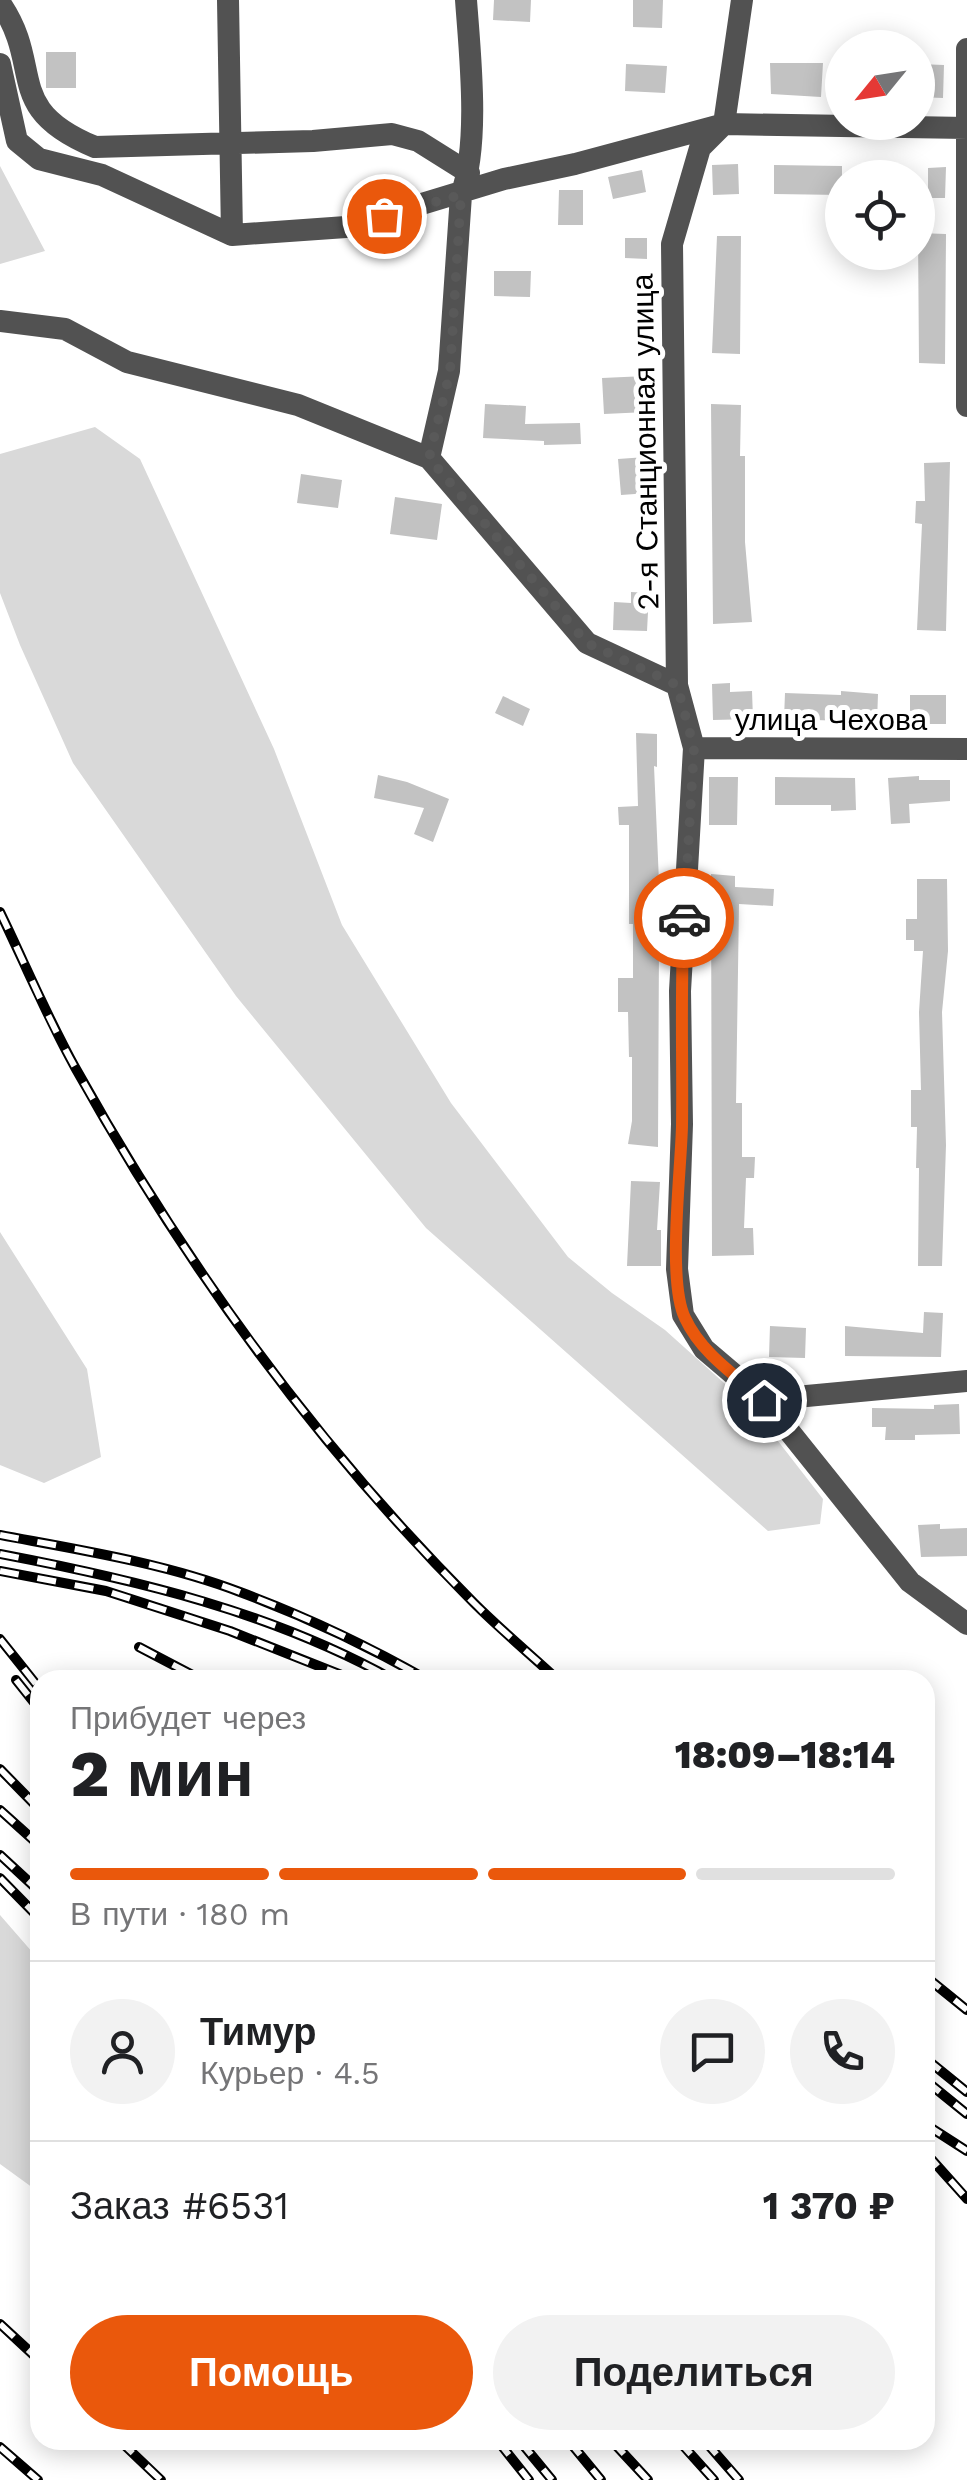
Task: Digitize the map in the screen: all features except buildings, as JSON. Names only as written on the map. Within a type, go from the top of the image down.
[{"type":"street","points":[[228,0],[232,235]]},
{"type":"street","points":[[429,458],[450,372],[465,184],[470,62],[466,0]]},
{"type":"street","name":"2-я Станционная улица","points":[[742,0],[724,124],[700,148],[672,244],[677,685],[694,748],[680,991],[682,1124],[676,1269],[683,1315],[704,1349],[764,1400],[910,1582],[967,1624]]},
{"type":"street","points":[[0,3],[14,23],[28,86],[39,110],[62,133],[95,147],[392,134],[418,141],[465,184]]},
{"type":"street","points":[[967,49],[967,406]]},
{"type":"street","points":[[0,64],[17,142],[39,158],[102,175],[232,235],[346,227],[465,184],[575,164],[724,124],[966,128]]},
{"type":"street","points":[[0,321],[65,329],[127,362],[298,405],[429,458],[587,643],[677,685]]},
{"type":"street","name":"улица Чехова","points":[[694,748],[967,749]]},
{"type":"street","points":[[764,1400],[967,1381]]},
{"type":"shaded area","points":[[0,166],[45,251],[0,264]]},
{"type":"shaded area","points":[[95,427],[140,459],[274,749],[342,925],[451,1103],[568,1257],[665,1330],[753,1409],[823,1499],[820,1524],[768,1531],[426,1228],[236,996],[73,763],[0,593],[0,454]]},
{"type":"shaded area","points":[[0,1232],[87,1369],[101,1457],[44,1483],[0,1465]]},
{"type":"shaded area","points":[[0,1915],[30,1950],[30,2186],[0,2164]]},
{"type":"railway","points":[[0,912],[66,1050],[118,1141],[208,1282],[257,1350],[361,1481],[416,1543],[547,1670]]},
{"type":"railway","points":[[0,1535],[121,1558],[211,1582],[312,1621],[409,1670]]},
{"type":"railway","points":[[0,1554],[203,1601],[300,1635],[375,1670]]},
{"type":"railway","points":[[0,1571],[106,1591],[230,1631],[329,1670]]},
{"type":"railway","points":[[0,1639],[30,1676]]},
{"type":"railway","points":[[139,1647],[183,1670]]},
{"type":"railway","points":[[16,1680],[30,1698]]},
{"type":"railway","points":[[0,1769],[30,1800]]},
{"type":"railway","points":[[0,1810],[30,1837]]},
{"type":"railway","points":[[0,1855],[30,1883]]},
{"type":"railway","points":[[0,1878],[30,1909]]},
{"type":"railway","points":[[935,1984],[967,2010]]},
{"type":"railway","points":[[935,2066],[967,2092]]},
{"type":"railway","points":[[935,2088],[967,2114]]},
{"type":"railway","points":[[935,2130],[967,2151]]},
{"type":"railway","points":[[935,2163],[967,2199]]},
{"type":"railway","points":[[0,2324],[30,2352]]},
{"type":"railway","points":[[0,2447],[38,2480]]},
{"type":"railway","points":[[130,2450],[161,2480]]},
{"type":"railway","points":[[505,2450],[529,2480]]},
{"type":"railway","points":[[527,2450],[552,2480]]},
{"type":"railway","points":[[576,2450],[601,2480]]},
{"type":"railway","points":[[620,2450],[648,2480]]},
{"type":"railway","points":[[687,2450],[714,2480]]},
{"type":"railway","points":[[713,2450],[739,2480]]},
{"type":"way so far","points":[[384,216],[461,195],[450,372],[429,458],[587,643],[677,685],[694,748],[684,918]]},
{"type":"route","points":[[684,918],[676,1269],[683,1315],[704,1349],[764,1400]]}]
